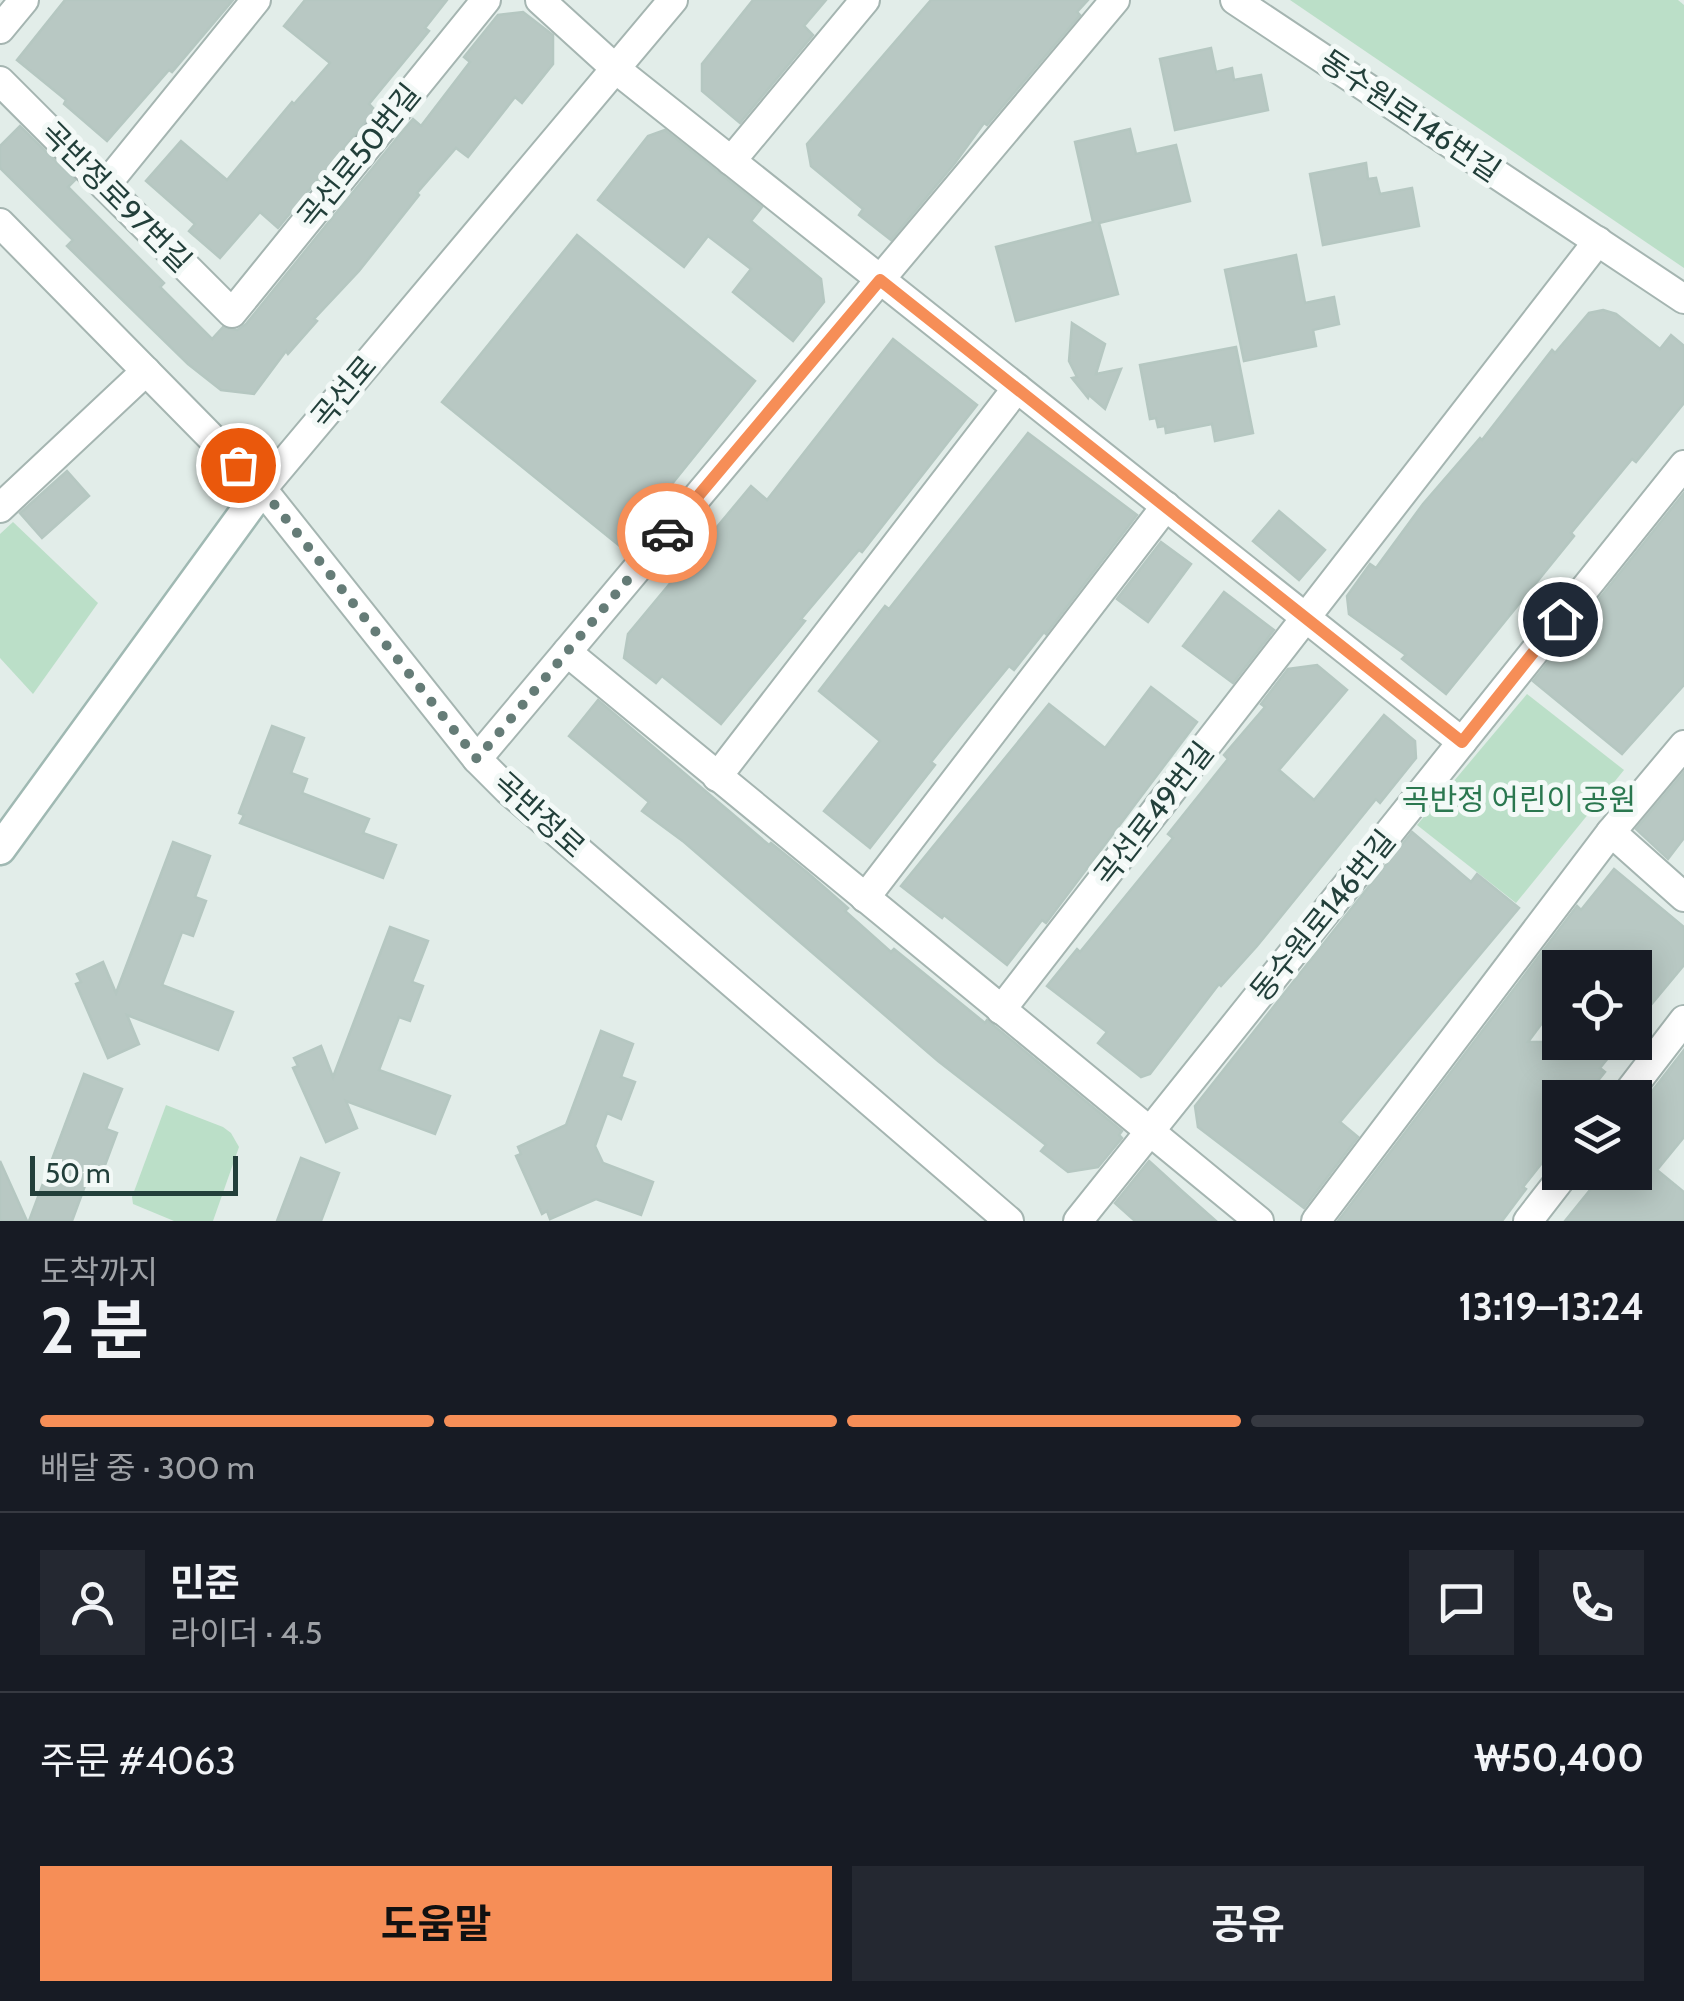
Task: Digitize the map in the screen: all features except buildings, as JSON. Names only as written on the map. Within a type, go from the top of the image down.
[{"type":"main road","name":"곡선로","points":[[0,849],[262,489]]},
{"type":"street","points":[[0,30],[24,0]]},
{"type":"street","points":[[104,186],[256,0]]},
{"type":"street","name":"곡선로50번길","points":[[232,313],[486,0]]},
{"type":"street","points":[[540,0],[617,70],[1462,742]]},
{"type":"street","name":"곡선로","points":[[262,489],[673,0]]},
{"type":"street","points":[[731,161],[865,0]]},
{"type":"street","points":[[477,759],[1116,0]]},
{"type":"street","name":"동수원로146번길","points":[[1235,0],[1684,299]]},
{"type":"street","name":"곡반정로97번길","points":[[0,82],[232,313]]},
{"type":"street","name":"곡반정로","points":[[0,223],[262,489],[477,759],[508,790],[1009,1221]]},
{"type":"street","name":"곡선로49번길","points":[[1002,1010],[1598,241]]},
{"type":"street","points":[[0,508],[146,371]]},
{"type":"street","points":[[717,777],[1017,388]]},
{"type":"street","name":"동수원로146번길","points":[[1078,1221],[1684,465]]},
{"type":"street","points":[[865,898],[1166,506]]},
{"type":"street","points":[[567,652],[1259,1221]]},
{"type":"street","points":[[1316,1221],[1611,832],[1684,745]]},
{"type":"street","points":[[1611,832],[1684,897]]},
{"type":"street","points":[[1638,1080],[1684,1020]]},
{"type":"street","points":[[1528,1221],[1552,1190]]},
{"type":"green space","points":[[1290,0],[1678,0],[1684,5],[1684,268]]},
{"type":"green space","points":[[13,522],[98,603],[33,694],[0,658],[0,534]]},
{"type":"green space","name":"곡반정 어린이 공원","points":[[1527,694],[1624,770],[1516,903],[1417,825]]},
{"type":"green space","points":[[166,1105],[223,1127],[239,1147],[213,1221],[174,1221],[133,1204],[132,1197]]},
{"type":"way so far","points":[[238,465],[262,489],[477,759],[667,533]]},
{"type":"route","points":[[667,533],[880,280],[1462,742],[1560,619]]}]
